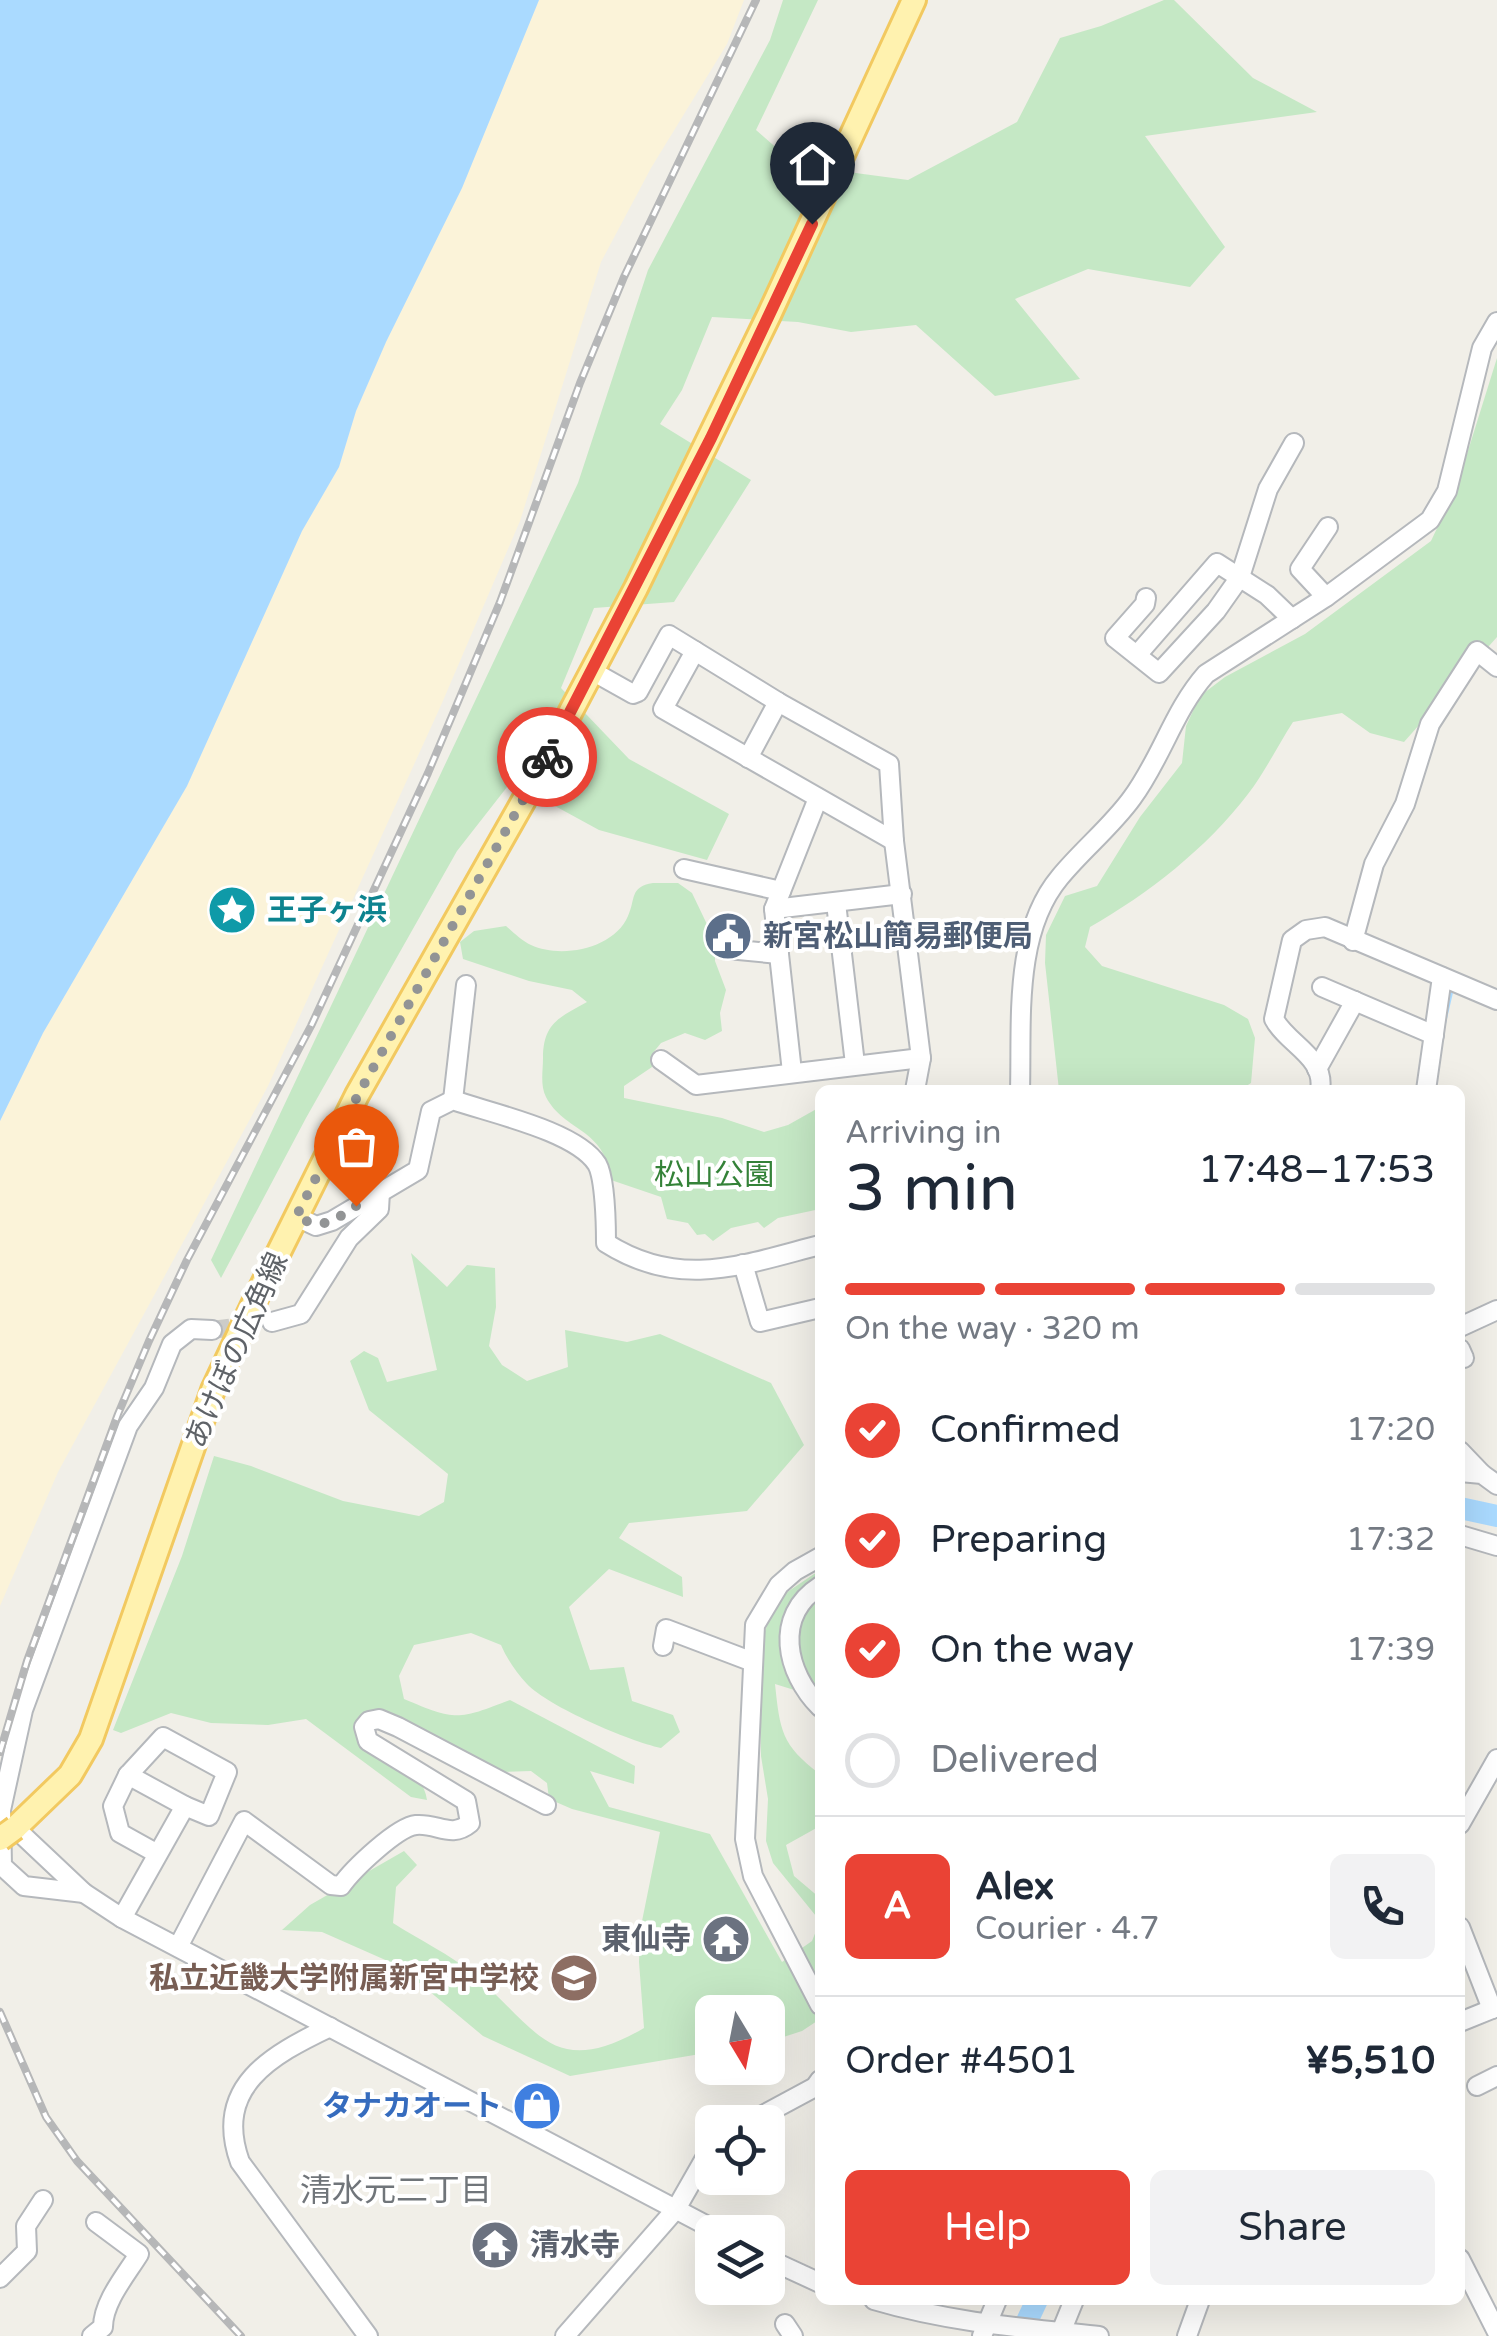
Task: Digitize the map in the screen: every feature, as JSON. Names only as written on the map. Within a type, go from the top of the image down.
[{"type":"main road","name":"あけぼの広角線","points":[[8,1833],[70,1775],[91,1739],[213,1390],[358,1095],[524,800],[636,588],[769,316],[914,0]]},
{"type":"street","points":[[1020,1085],[1023,994],[1030,937],[1058,879],[1134,796],[1191,692],[1206,674],[1326,597],[1430,520],[1446,491],[1482,348],[1497,322]]},
{"type":"street","points":[[1146,598],[1115,638],[1159,673],[1216,611],[1240,577],[1268,489],[1294,443]]},
{"type":"street","points":[[1326,597],[1300,569],[1328,527]]},
{"type":"street","points":[[1137,655],[1216,563],[1267,595],[1292,619]]},
{"type":"street","points":[[592,672],[633,694],[644,685],[669,635],[888,764],[921,1058],[916,1085]]},
{"type":"street","points":[[694,651],[662,710],[894,840]]},
{"type":"street","points":[[1353,941],[1374,864],[1405,804],[1430,724],[1477,651],[1497,666]]},
{"type":"street","points":[[748,758],[778,702]]},
{"type":"street","points":[[792,1072],[777,900],[818,798]]},
{"type":"street","points":[[684,869],[777,900],[836,904],[902,894]]},
{"type":"street","points":[[836,904],[855,1064]]},
{"type":"street","points":[[1321,1085],[1317,1070],[1300,1046],[1282,1034],[1274,1019],[1292,940],[1306,930],[1325,927],[1497,1000]]},
{"type":"street","points":[[728,949],[779,954]]},
{"type":"street","points":[[1427,1085],[1442,977]]},
{"type":"street","points":[[453,1100],[466,985]]},
{"type":"street","points":[[1322,987],[1434,1034]]},
{"type":"street","points":[[1317,1070],[1355,1001]]},
{"type":"street","points":[[661,1060],[696,1085],[921,1058]]},
{"type":"street","points":[[296,1217],[321,1225],[418,1170],[431,1111],[453,1100],[561,1137],[584,1151],[598,1166],[606,1242],[652,1266],[719,1270],[815,1246]]},
{"type":"street","points":[[272,1322],[300,1314],[313,1299],[349,1238],[379,1209],[380,1192]]},
{"type":"street","points":[[743,1264],[760,1322],[815,1309]]},
{"type":"street","points":[[1465,1326],[1497,1310]]},
{"type":"street","points":[[84,1893],[24,1886],[2,1866],[1,1810],[8,1772],[40,1658],[128,1426],[154,1388],[172,1344],[192,1330],[212,1330]]},
{"type":"street","points":[[1465,1456],[1490,1479]]},
{"type":"street","points":[[1465,1473],[1490,1479]]},
{"type":"street","points":[[1465,1536],[1497,1546]]},
{"type":"street","points":[[815,1560],[795,1571],[766,1602],[755,1624],[745,1840],[753,1876],[815,1995]]},
{"type":"street","points":[[815,1589],[798,1610],[787,1635],[795,1672],[803,1690],[815,1702]]},
{"type":"street","points":[[663,1646],[666,1629],[753,1662]]},
{"type":"street","points":[[178,1947],[244,1820],[332,1885],[341,1886],[402,1829],[418,1824],[452,1832],[470,1823],[466,1800],[368,1741],[364,1728],[369,1722],[378,1719],[398,1727],[546,1805]]},
{"type":"street","points":[[128,1775],[209,1816],[227,1772],[162,1737],[128,1775],[113,1806],[120,1833],[156,1853]]},
{"type":"street","points":[[1465,1815],[1497,1759]]},
{"type":"street","points":[[122,1918],[185,1806]]},
{"type":"street","points":[[8,1833],[122,1918],[695,2219]]},
{"type":"street","points":[[1465,1939],[1494,2008],[1465,2020]]},
{"type":"street","points":[[330,2027],[270,2062],[248,2080],[233,2117],[233,2142],[240,2162],[365,2335]]},
{"type":"street","points":[[1477,2086],[1497,2076]]},
{"type":"street","points":[[782,2105],[815,2087]]},
{"type":"street","points":[[565,2336],[676,2209],[695,2176]]},
{"type":"street","points":[[0,2278],[27,2252],[26,2226],[43,2200]]},
{"type":"street","points":[[96,2222],[139,2254],[102,2321],[104,2333]]},
{"type":"street","points":[[785,2267],[815,2281]]},
{"type":"street","points":[[1465,2269],[1497,2332]]},
{"type":"street","points":[[891,2305],[960,2328],[1099,2336]]},
{"type":"street","points":[[984,2330],[995,2305]]},
{"type":"street","points":[[1056,2333],[1071,2305]]},
{"type":"street","points":[[1187,2336],[1198,2305]]},
{"type":"green space","points":[[783,0],[818,0],[756,130],[796,165],[908,180],[1017,122],[1060,38],[1164,0],[1174,0],[1253,78],[1317,112],[1145,136],[1225,247],[1190,287],[1088,269],[1015,299],[1080,379],[995,396],[916,325],[851,332],[798,322],[712,317],[682,390],[660,424],[751,480],[674,602],[594,608],[561,688],[629,759],[729,814],[707,860],[599,830],[511,782],[457,851],[306,1118],[221,1278],[211,1260],[578,483],[648,270],[770,40]]},
{"type":"green space","points":[[1497,358],[1497,637],[1404,742],[1370,733],[1342,713],[1293,722],[1254,786],[1214,833],[1155,885],[1090,927],[1085,947],[1102,966],[1224,1005],[1248,1019],[1255,1038],[1251,1083],[1058,1085],[1045,963],[1046,935],[1065,896],[1097,886],[1140,817],[1182,763],[1186,726],[1200,696],[1225,677],[1305,634],[1431,541],[1457,486]]},
{"type":"green space","name":"松山公園","points":[[678,883],[692,893],[715,941],[715,961],[726,990],[720,1013],[722,1031],[705,1040],[685,1033],[661,1043],[652,1054],[652,1067],[624,1086],[624,1098],[722,1118],[764,1132],[788,1125],[815,1110],[815,1210],[778,1218],[764,1228],[758,1222],[731,1228],[713,1241],[705,1234],[697,1235],[688,1223],[667,1219],[661,1197],[611,1180],[601,1150],[554,1108],[543,1088],[544,1046],[550,1029],[561,1017],[587,1002],[572,990],[529,981],[463,959],[460,942],[474,931],[506,926],[543,949],[571,951],[599,943],[621,927],[634,895],[645,885]]},
{"type":"green space","points":[[411,1253],[447,1287],[467,1265],[495,1268],[496,1307],[489,1346],[502,1365],[527,1381],[568,1367],[565,1330],[627,1342],[660,1334],[771,1383],[804,1445],[747,1511],[629,1523],[619,1538],[682,1577],[683,1597],[609,1569],[569,1607],[590,1670],[624,1667],[632,1701],[673,1715],[680,1732],[661,1748],[610,1731],[553,1703],[527,1684],[501,1645],[471,1633],[414,1645],[399,1676],[404,1699],[421,1706],[457,1715],[510,1700],[635,1766],[634,1784],[590,1771],[609,1807],[710,1834],[782,1962],[812,1941],[815,1934],[815,2022],[802,2031],[785,2036],[785,1995],[695,1995],[695,2055],[570,2076],[483,2036],[399,1966],[322,1932],[282,1930],[310,1905],[404,1851],[417,1865],[396,1887],[393,1923],[464,1967],[548,2042],[566,2049],[587,2050],[644,2028],[640,1931],[660,1832],[572,1809],[549,1799],[547,1783],[531,1771],[498,1772],[399,1721],[359,1727],[410,1768],[427,1800],[411,1797],[306,1719],[268,1725],[211,1723],[171,1713],[121,1733],[113,1730],[182,1556],[214,1456],[343,1501],[419,1516],[444,1502],[448,1474],[369,1410],[350,1361],[364,1351],[378,1358],[387,1382],[437,1370]]},
{"type":"green space","points":[[815,1573],[815,1696],[775,1684],[785,1735],[797,1754],[815,1770],[815,1829],[786,1845],[794,1876],[815,1894],[815,1915],[773,1863],[766,1841],[768,1799],[761,1756],[760,1707],[762,1639],[777,1599]]},
{"type":"sand","name":"王子ヶ浜","points":[[539,0],[744,0],[727,44],[651,168],[601,262],[520,521],[268,1086],[58,1472],[0,1606],[0,1121],[43,1033],[187,786],[302,531],[339,467],[356,412],[462,188]]},
{"type":"water","points":[[0,0],[539,0],[462,188],[356,411],[339,467],[302,531],[187,786],[43,1033],[0,1121]]},
{"type":"waterway","points":[[1444,1023],[1452,988]]},
{"type":"waterway","points":[[1465,1509],[1497,1516]]},
{"type":"waterway","points":[[1020,2336],[1035,2305]]},
{"type":"tunnel","points":[[212,1330],[272,1322]]},
{"type":"railway","points":[[0,1752],[27,1661],[149,1341],[187,1260],[311,1026],[428,773],[500,602],[580,383],[624,277],[756,0]]},
{"type":"railway","points":[[0,2012],[46,2117],[77,2161],[241,2336]]},
{"type":"way so far","points":[[356,1206],[332,1222],[316,1226],[296,1217],[358,1095],[547,757]]},
{"type":"place","name":"王子ヶ浜","points":[[232,910]]},
{"type":"place","name":"新宮松山簡易郵便局","points":[[728,936]]},
{"type":"place","name":"東仙寺","points":[[726,1939]]},
{"type":"place","name":"私立近畿大学附属新宮中学校","points":[[574,1978]]},
{"type":"place","name":"タナカオート","points":[[537,2106]]},
{"type":"place","name":"清水寺","points":[[495,2245]]},
{"type":"district","name":"清水元二丁目","points":[[396,2190]]},
{"type":"route","points":[[547,757],[711,438],[812,224]]}]
